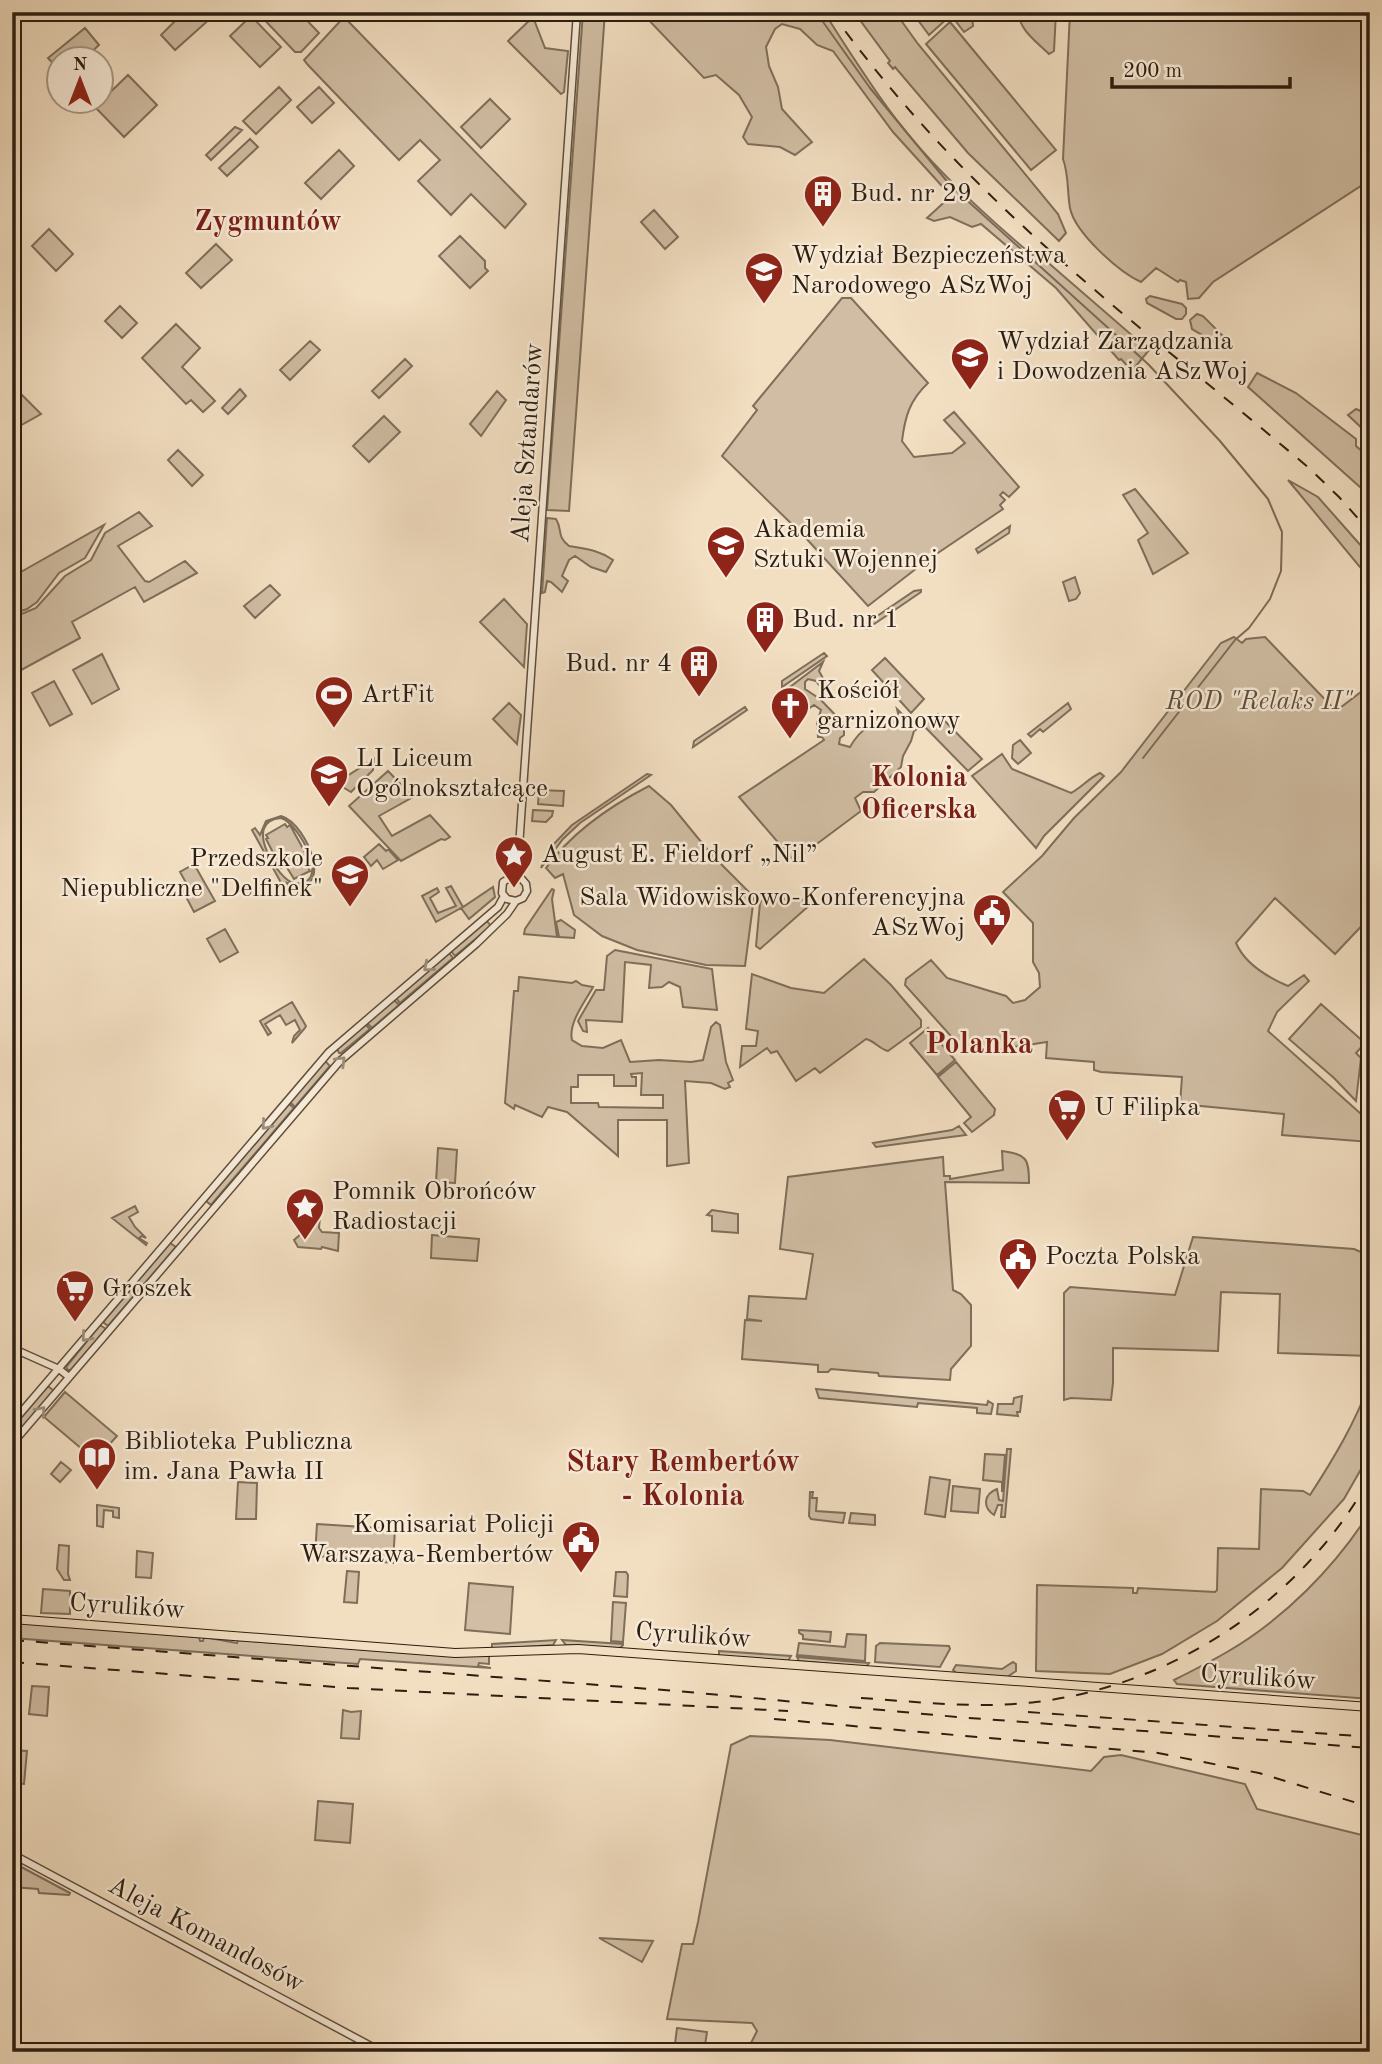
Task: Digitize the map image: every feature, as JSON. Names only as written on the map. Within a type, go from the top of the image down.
[{"type":"main road","name":"Cyrulików","points":[[12,1619],[455,1653],[578,1649],[1370,1707]]},
{"type":"street","name":"Aleja Sztandarów","points":[[517,876],[577,12]]},
{"type":"street","points":[[517,876],[524,881],[527,888],[523,898],[516,901],[504,896],[502,888],[503,882],[509,877],[517,876]]},
{"type":"street","points":[[12,1423],[330,1052],[498,907],[504,896]]},
{"type":"street","points":[[12,1444],[340,1060],[476,944],[508,914],[516,901]]},
{"type":"street","points":[[12,1348],[58,1369],[69,1377]]},
{"type":"street","name":"Aleja Komandosów","points":[[12,1854],[382,2052]]},
{"type":"green space","points":[[184,12],[207,12],[212,17],[175,50],[161,35]]},
{"type":"green space","points":[[257,12],[299,12],[319,33],[301,52],[295,52]]},
{"type":"green space","points":[[531,12],[570,12],[570,20],[533,17]]},
{"type":"green space","points":[[583,12],[605,12],[569,511],[547,510]]},
{"type":"green space","points":[[641,12],[824,12],[886,106],[943,173],[1014,240],[1032,255],[1037,253],[1149,350],[1132,371],[1119,360],[1056,288],[981,224],[972,227],[950,217],[934,221],[927,218],[951,196],[893,132],[833,51],[817,45],[800,29],[782,24],[775,29],[766,47],[782,109],[812,142],[795,155],[780,147],[748,144],[743,137],[752,117],[739,95],[716,75],[704,78]]},
{"type":"green space","points":[[854,12],[895,12],[918,44],[1058,214],[1066,233],[1059,241],[968,153],[895,67],[893,69],[888,63],[890,61]]},
{"type":"green space","points":[[912,12],[980,12],[972,16],[973,26],[964,32],[951,15],[929,35]]},
{"type":"green space","points":[[1018,12],[1056,12],[1054,51],[1049,54],[1029,35],[1019,19]]},
{"type":"green space","points":[[1070,12],[1370,12],[1370,180],[1213,282],[1199,298],[1188,299],[1186,282],[1178,282],[1156,268],[1141,282],[1132,277],[1110,261],[1089,240],[1080,229],[1070,208],[1063,159]]},
{"type":"green space","points":[[251,16],[281,47],[260,67],[230,36]]},
{"type":"green space","points":[[344,17],[526,204],[505,228],[471,194],[451,215],[418,181],[440,160],[420,140],[399,160],[304,60]]},
{"type":"green space","points":[[533,17],[545,48],[568,51],[564,92],[561,94],[508,41]]},
{"type":"green space","points":[[950,22],[1056,150],[1031,170],[926,44]]},
{"type":"green space","points":[[85,28],[99,45],[98,46],[63,46]]},
{"type":"green space","points":[[128,75],[157,105],[124,137],[104,116],[116,116],[116,87]]},
{"type":"green space","points":[[279,87],[291,100],[256,134],[243,121]]},
{"type":"green space","points":[[319,87],[334,103],[312,123],[297,107]]},
{"type":"green space","points":[[490,99],[510,119],[481,148],[461,127]]},
{"type":"green space","points":[[235,127],[242,130],[211,160],[206,155]]},
{"type":"green space","points":[[250,139],[258,147],[227,176],[219,168]]},
{"type":"green space","points":[[339,150],[354,166],[321,199],[305,183]]},
{"type":"green space","points":[[654,210],[678,237],[665,249],[641,222]]},
{"type":"green space","points":[[49,229],[73,254],[56,271],[32,246]]},
{"type":"green space","points":[[460,236],[485,261],[488,271],[470,288],[439,256]]},
{"type":"green space","points":[[216,244],[232,260],[201,288],[186,273]]},
{"type":"green space","points":[[1150,296],[1182,304],[1186,308],[1186,314],[1182,319],[1176,319],[1147,303],[1146,299]]},
{"type":"green space","points":[[842,298],[851,298],[928,383],[909,409],[905,424],[902,441],[914,457],[952,453],[965,443],[944,420],[954,412],[1019,487],[1009,497],[1003,492],[1000,495],[1005,500],[1000,505],[1003,509],[926,561],[868,606],[804,536],[722,456],[757,410],[753,406]]},
{"type":"green space","points":[[120,306],[137,323],[122,338],[105,321]]},
{"type":"green space","points":[[1197,314],[1203,316],[1227,340],[1226,346],[1221,346],[1192,329],[1190,320]]},
{"type":"green space","points":[[176,324],[200,348],[182,367],[215,401],[203,412],[191,400],[186,404],[142,358]]},
{"type":"green space","points":[[310,341],[320,350],[290,380],[280,370]]},
{"type":"green space","points":[[405,359],[412,366],[379,398],[372,391]]},
{"type":"green space","points":[[1257,373],[1296,393],[1356,439],[1356,446],[1370,458],[1370,496],[1248,387]]},
{"type":"green space","points":[[15,388],[41,414],[18,427],[12,416],[12,389]]},
{"type":"green space","points":[[240,389],[246,396],[228,414],[222,408]]},
{"type":"green space","points":[[497,391],[506,400],[481,436],[470,424]]},
{"type":"green space","points":[[1356,409],[1370,415],[1370,436],[1348,415]]},
{"type":"green space","points":[[384,416],[400,432],[369,462],[353,446]]},
{"type":"green space","points":[[178,450],[203,475],[192,486],[168,460]]},
{"type":"green space","points":[[1288,480],[1318,497],[1370,556],[1370,582],[1360,567]]},
{"type":"green space","points":[[1135,489],[1188,553],[1153,574],[1138,540],[1148,533],[1123,495]]},
{"type":"green space","points":[[139,512],[152,526],[118,546],[145,581],[149,582],[185,561],[197,573],[144,602],[135,587],[72,622],[80,638],[12,675],[12,618],[36,608],[65,576],[91,560],[105,533]]},
{"type":"green space","points":[[547,518],[556,519],[562,539],[569,546],[597,552],[613,560],[606,572],[591,567],[575,556],[569,560],[562,576],[568,581],[562,592],[547,581],[545,592],[542,593]]},
{"type":"green space","points":[[104,525],[85,558],[59,573],[37,602],[12,614],[12,577]]},
{"type":"green space","points":[[1010,526],[1009,533],[978,553],[976,549]]},
{"type":"green space","points":[[1075,577],[1080,593],[1076,599],[1069,601],[1063,582]]},
{"type":"green space","points":[[270,585],[280,595],[255,618],[244,606]]},
{"type":"green space","points":[[921,590],[867,629],[864,628],[864,625],[914,591]]},
{"type":"green space","points":[[504,599],[527,624],[524,667],[480,622]]},
{"type":"green space","name":"ROD \"Relaks II\"","points":[[1234,637],[1242,643],[1246,639],[1265,637],[1336,711],[1370,685],[1370,917],[1335,954],[1275,898],[1236,943],[1251,963],[1272,978],[1288,986],[1304,975],[1309,981],[1277,1012],[1268,1031],[1370,1122],[1370,1142],[1282,1135],[1284,1114],[1180,1104],[1182,1077],[1101,1072],[1094,1070],[1094,1062],[1046,1058],[1047,1042],[967,1054],[905,985],[906,979],[931,960],[947,978],[1006,996],[1013,1003],[1025,1000],[1040,987],[1039,973],[1033,962],[1033,923],[1003,892],[1042,856],[1074,818],[1121,772],[1221,643]]},
{"type":"green space","points":[[824,653],[827,656],[782,687],[782,681]]},
{"type":"green space","points":[[102,654],[119,689],[92,704],[73,670]]},
{"type":"green space","points":[[885,658],[924,699],[911,713],[872,670]]},
{"type":"green space","points":[[823,662],[819,671],[830,691],[824,692],[816,681],[808,679],[805,689],[820,699],[844,724],[844,735],[839,744],[850,747],[870,725],[883,719],[899,717],[897,709],[917,729],[903,756],[901,767],[874,792],[863,792],[855,798],[861,811],[794,861],[739,797],[824,740],[818,737],[817,723],[821,710],[814,705],[785,722],[779,719],[772,709],[774,699]]},
{"type":"green space","points":[[54,681],[72,714],[50,726],[32,693]]},
{"type":"green space","points":[[509,703],[521,715],[517,744],[493,719]]},
{"type":"green space","points":[[1068,703],[1071,709],[1043,732],[1040,729],[1031,737],[1028,734]]},
{"type":"green space","points":[[745,707],[747,710],[693,747],[694,741]]},
{"type":"green space","points":[[938,714],[982,759],[968,771],[924,726]]},
{"type":"green space","points":[[1020,740],[1031,753],[1018,764],[1012,758],[1013,745]]},
{"type":"green space","points":[[1002,754],[1012,769],[1071,793],[1092,777],[1100,773],[1104,776],[1044,836],[1036,848],[972,776]]},
{"type":"green space","points":[[374,759],[373,770],[351,792],[336,783]]},
{"type":"green space","points":[[388,771],[413,797],[379,816],[392,836],[430,815],[450,837],[441,839],[401,861],[349,806]]},
{"type":"green space","points":[[647,774],[651,775],[580,823],[563,839],[541,868],[548,850],[572,825]]},
{"type":"green space","points":[[649,786],[671,805],[711,854],[754,897],[745,966],[706,965],[637,950],[602,936],[574,915],[563,874],[555,878],[546,868],[568,843],[593,821]]},
{"type":"green space","points":[[539,790],[564,791],[563,806],[538,804]]},
{"type":"green space","points":[[533,810],[553,811],[546,822],[532,821]]},
{"type":"green space","points":[[281,816],[301,832],[313,859],[314,872],[311,881],[302,886],[287,883],[289,888],[285,890],[252,830],[255,828],[260,835],[266,821]],"holes":[[[281,818],[289,823],[304,843],[312,866],[311,876],[305,882],[294,883],[280,873],[263,840],[264,829],[269,822]]]},
{"type":"green space","points":[[285,824],[287,827],[290,825],[306,854],[302,857],[310,871],[294,879],[286,866],[281,868],[266,839],[266,835]]},
{"type":"green space","points":[[379,844],[398,860],[383,869],[377,860],[371,866],[364,857]]},
{"type":"green space","points":[[194,864],[215,901],[194,912],[183,891],[189,888],[180,872]]},
{"type":"green space","points":[[451,886],[463,907],[493,887],[495,897],[469,919],[461,908],[436,922],[422,896],[437,888],[439,892],[430,898],[438,913],[456,906],[446,888]]},
{"type":"green space","points":[[552,889],[557,937],[524,934],[525,929]]},
{"type":"green space","points":[[768,898],[808,900],[812,903],[760,949],[756,946],[760,903]]},
{"type":"green space","points":[[561,920],[575,930],[574,938],[559,937],[556,922]]},
{"type":"green space","points":[[487,921],[491,926],[455,956],[451,951]]},
{"type":"green space","points":[[225,929],[238,952],[220,962],[207,939]]},
{"type":"green space","points":[[615,950],[712,969],[717,1010],[683,1007],[680,987],[669,982],[662,987],[649,988],[651,965],[625,962],[622,1022],[586,1020],[587,1032],[583,1031],[578,1021],[596,990],[604,990],[607,956]]},
{"type":"green space","points":[[449,953],[453,958],[400,1003],[396,998]]},
{"type":"green space","points":[[864,959],[921,1020],[921,1027],[888,1051],[866,1039],[820,1073],[815,1068],[796,1081],[777,1051],[771,1053],[767,1048],[740,1067],[742,1046],[756,1046],[758,1031],[746,1029],[752,974],[791,988],[824,993]]},
{"type":"green space","points":[[519,977],[572,983],[576,981],[593,987],[572,1027],[572,1040],[582,1046],[603,1048],[621,1040],[630,1062],[703,1060],[711,1027],[716,1022],[720,1025],[726,1062],[733,1080],[728,1083],[730,1087],[725,1089],[711,1083],[685,1081],[689,1163],[667,1166],[667,1120],[618,1120],[618,1156],[567,1112],[548,1107],[542,1117],[515,1105],[514,1109],[505,1103],[514,991],[518,991]],"holes":[[[642,1073],[641,1095],[663,1095],[663,1108],[599,1107],[598,1103],[571,1103],[571,1087],[578,1087],[578,1075],[614,1075],[614,1086],[636,1086],[636,1077],[631,1074]]]},
{"type":"green space","points":[[394,1000],[399,1005],[372,1028],[367,1023]]},
{"type":"green space","points":[[292,1002],[306,1026],[292,1043],[300,1030],[295,1020],[286,1025],[280,1015],[265,1024],[271,1033],[268,1035],[260,1021]]},
{"type":"green space","points":[[1321,1004],[1365,1043],[1356,1053],[1361,1058],[1356,1101],[1289,1039]]},
{"type":"green space","points":[[365,1024],[370,1029],[339,1053],[337,1048]]},
{"type":"green space","points":[[928,1028],[955,1060],[937,1075],[910,1043]]},
{"type":"green space","points":[[325,1061],[330,1066],[295,1107],[290,1102]]},
{"type":"green space","points":[[956,1062],[995,1109],[994,1115],[972,1132],[964,1123],[971,1117],[938,1077]]},
{"type":"green space","points":[[289,1104],[294,1108],[211,1205],[206,1201]]},
{"type":"green space","points":[[959,1126],[966,1135],[876,1147],[873,1143],[952,1130]]},
{"type":"green space","points":[[438,1148],[457,1150],[455,1183],[436,1182]]},
{"type":"green space","points":[[1002,1151],[1024,1159],[1027,1163],[1029,1183],[945,1182],[953,1290],[971,1305],[971,1346],[951,1369],[950,1380],[879,1376],[878,1373],[831,1369],[828,1372],[818,1372],[818,1365],[742,1359],[745,1320],[762,1321],[747,1319],[749,1296],[806,1299],[813,1254],[780,1249],[788,1177],[943,1157],[944,1176],[950,1176],[950,1179],[1003,1170]]},
{"type":"green space","points":[[135,1206],[138,1212],[129,1217],[146,1238],[139,1238],[147,1243],[146,1245],[112,1218]]},
{"type":"green space","points":[[712,1210],[738,1214],[738,1233],[712,1231],[712,1216],[707,1215]]},
{"type":"green space","points":[[314,1217],[320,1217],[319,1228],[322,1232],[339,1233],[338,1251],[322,1247],[298,1247],[294,1240],[308,1228],[305,1223],[309,1220],[312,1222]]},
{"type":"green space","points":[[432,1235],[479,1239],[477,1261],[431,1258]]},
{"type":"green space","points":[[1193,1237],[1354,1249],[1370,1256],[1370,1356],[1278,1353],[1280,1294],[1221,1292],[1218,1351],[1113,1348],[1111,1400],[1064,1400],[1064,1293],[1070,1287],[1175,1295]]},
{"type":"green space","points":[[170,1243],[176,1247],[108,1326],[103,1322]]},
{"type":"green space","points":[[100,1325],[106,1329],[71,1370],[68,1370],[66,1367]]},
{"type":"green space","points":[[1370,1382],[1368,1457],[1344,1499],[1282,1568],[1217,1621],[1162,1654],[1110,1674],[1036,1671],[1037,1585],[1133,1588],[1133,1593],[1137,1593],[1138,1588],[1215,1592],[1218,1548],[1259,1549],[1261,1489],[1303,1491],[1310,1495],[1358,1412]]},
{"type":"green space","points":[[48,1386],[54,1391],[12,1439],[12,1428]]},
{"type":"green space","points":[[816,1389],[987,1405],[988,1401],[993,1404],[991,1414],[977,1413],[977,1408],[918,1403],[917,1407],[819,1398]]},
{"type":"green space","points":[[65,1392],[117,1436],[95,1460],[44,1417]]},
{"type":"green space","points":[[1022,1396],[1018,1416],[997,1414],[998,1404],[1013,1404],[1014,1398]]},
{"type":"green space","points":[[1007,1449],[1011,1449],[1005,1517],[1001,1517],[1002,1505],[998,1505],[994,1515],[986,1501],[989,1494],[997,1489],[999,1500],[1003,1501]]},
{"type":"green space","points":[[985,1454],[1005,1455],[1002,1492],[1002,1482],[983,1480]]},
{"type":"green space","points":[[61,1462],[71,1470],[60,1482],[51,1474]]},
{"type":"green space","points":[[930,1477],[950,1480],[945,1517],[925,1514]]},
{"type":"green space","points":[[238,1482],[257,1483],[256,1519],[236,1519]]},
{"type":"green space","points":[[953,1486],[980,1489],[978,1513],[951,1511]]},
{"type":"green space","points":[[810,1492],[813,1492],[812,1498],[817,1498],[816,1511],[845,1513],[843,1523],[811,1519]]},
{"type":"green space","points":[[97,1505],[119,1508],[119,1518],[113,1517],[113,1511],[104,1510],[103,1527],[97,1526]]},
{"type":"green space","points":[[1370,1512],[1370,1699],[1177,1684],[1174,1680],[1248,1639],[1288,1608],[1324,1572]]},
{"type":"green space","points":[[851,1513],[875,1515],[875,1525],[849,1523]]},
{"type":"green space","points":[[317,1524],[395,1529],[393,1563],[315,1556]]},
{"type":"green space","points":[[59,1545],[69,1546],[70,1580],[64,1580],[57,1569]]},
{"type":"green space","points":[[137,1551],[153,1553],[151,1578],[136,1577]]},
{"type":"green space","points":[[347,1571],[359,1572],[357,1603],[344,1602]]},
{"type":"green space","points":[[616,1572],[626,1572],[628,1575],[627,1597],[614,1596]]},
{"type":"green space","points":[[469,1583],[513,1587],[510,1634],[465,1630]]},
{"type":"green space","points":[[43,1589],[70,1591],[70,1614],[41,1613]]},
{"type":"green space","points":[[613,1602],[626,1603],[623,1642],[611,1641]]},
{"type":"green space","points":[[12,1622],[199,1637],[200,1641],[203,1641],[204,1637],[237,1643],[238,1640],[452,1656],[489,1656],[489,1664],[479,1663],[478,1666],[491,1668],[360,1659],[358,1664],[12,1638]]},
{"type":"green space","points":[[799,1630],[831,1632],[830,1642],[803,1639]]},
{"type":"green space","points":[[847,1634],[866,1635],[865,1661],[797,1655],[799,1643],[845,1647]]},
{"type":"green space","points":[[556,1640],[553,1645],[492,1649],[492,1644]]},
{"type":"green space","points":[[562,1640],[623,1645],[619,1649],[566,1645]]},
{"type":"green space","points":[[880,1643],[949,1646],[950,1649],[940,1667],[875,1662],[876,1646]]},
{"type":"green space","points":[[719,1651],[791,1656],[788,1661],[719,1656]]},
{"type":"green space","points":[[797,1657],[869,1663],[866,1667],[799,1661]]},
{"type":"green space","points":[[1013,1662],[1016,1664],[1016,1671],[1007,1677],[957,1674],[953,1670],[956,1665],[1002,1669]]},
{"type":"green space","points":[[32,1686],[49,1687],[47,1716],[29,1714]]},
{"type":"green space","points":[[343,1710],[361,1711],[359,1739],[341,1738]]},
{"type":"green space","points":[[750,1736],[830,1740],[1091,1771],[1104,1757],[1121,1755],[1245,1784],[1257,1809],[1370,1837],[1370,2052],[740,2052],[751,2043],[757,2031],[752,2023],[667,2019],[682,1944],[693,1944],[731,1745]]},
{"type":"green space","points":[[12,1750],[27,1751],[24,1784],[12,1783]]},
{"type":"green space","points":[[318,1801],[353,1804],[350,1843],[315,1840]]},
{"type":"green space","points":[[12,1862],[70,1893],[69,1895],[39,1893],[38,1889],[12,1887]]},
{"type":"green space","points":[[599,1938],[653,1941],[642,1962]]},
{"type":"green space","points":[[677,2028],[707,2032],[704,2052],[674,2052]]},
{"type":"waterway","points":[[816,12],[870,88],[950,185],[1148,364],[1220,441],[1268,499],[1282,532],[1281,571],[1270,599],[1143,758]]},
{"type":"railway","points":[[831,12],[918,120],[1016,219],[1098,293],[1310,469],[1370,532]]},
{"type":"railway","points":[[861,1698],[948,1704],[1014,1704],[1087,1692],[1137,1677],[1185,1656],[1230,1629],[1271,1598],[1309,1562],[1342,1522],[1370,1478]]},
{"type":"railway","points":[[12,1640],[1370,1748]]},
{"type":"railway","points":[[12,1662],[348,1688],[788,1711]]},
{"type":"railway","points":[[1028,1712],[1370,1737]]},
{"type":"railway","points":[[774,1719],[1158,1753],[1259,1773],[1370,1807]]},
{"type":"place","name":"Bud. nr 29","points":[[823,228]]},
{"type":"place","name":"Wydział Bezpieczeństwa Narodowego ASzWoj","points":[[764,305]]},
{"type":"place","name":"Wydział Zarządzania i Dowodzenia ASzWoj","points":[[970,391]]},
{"type":"place","name":"Akademia Sztuki Wojennej","points":[[726,579]]},
{"type":"place","name":"Bud. nr 1","points":[[765,654]]},
{"type":"place","name":"Bud. nr 4","points":[[699,698]]},
{"type":"place","name":"ArtFit","points":[[334,729]]},
{"type":"place","name":"Kościół garnizonowy","points":[[790,740]]},
{"type":"place","name":"LI Liceum Ogólnokształcące","points":[[329,808]]},
{"type":"place","name":"August E. Fieldorf „Nil”","points":[[514,889]]},
{"type":"place","name":"Przedszkole Niepubliczne \"Delfinek\"","points":[[350,908]]},
{"type":"place","name":"Sala Widowiskowo-Konferencyjna ASzWoj","points":[[992,947]]},
{"type":"place","name":"U Filipka","points":[[1067,1142]]},
{"type":"place","name":"Pomnik Obrońców Radiostacji","points":[[305,1241]]},
{"type":"place","name":"Poczta Polska","points":[[1018,1291]]},
{"type":"place","name":"Groszek","points":[[75,1323]]},
{"type":"place","name":"Biblioteka Publiczna im. Jana Pawła II","points":[[97,1491]]},
{"type":"place","name":"Komisariat Policji Warszawa-Rembertów","points":[[581,1574]]},
{"type":"district","name":"Zygmuntów","points":[[268,223]]},
{"type":"district","name":"Kolonia Oficerska","points":[[919,795]]},
{"type":"district","name":"Polanka","points":[[979,1045]]},
{"type":"district","name":"Stary Rembertów - Kolonia","points":[[683,1480]]}]
